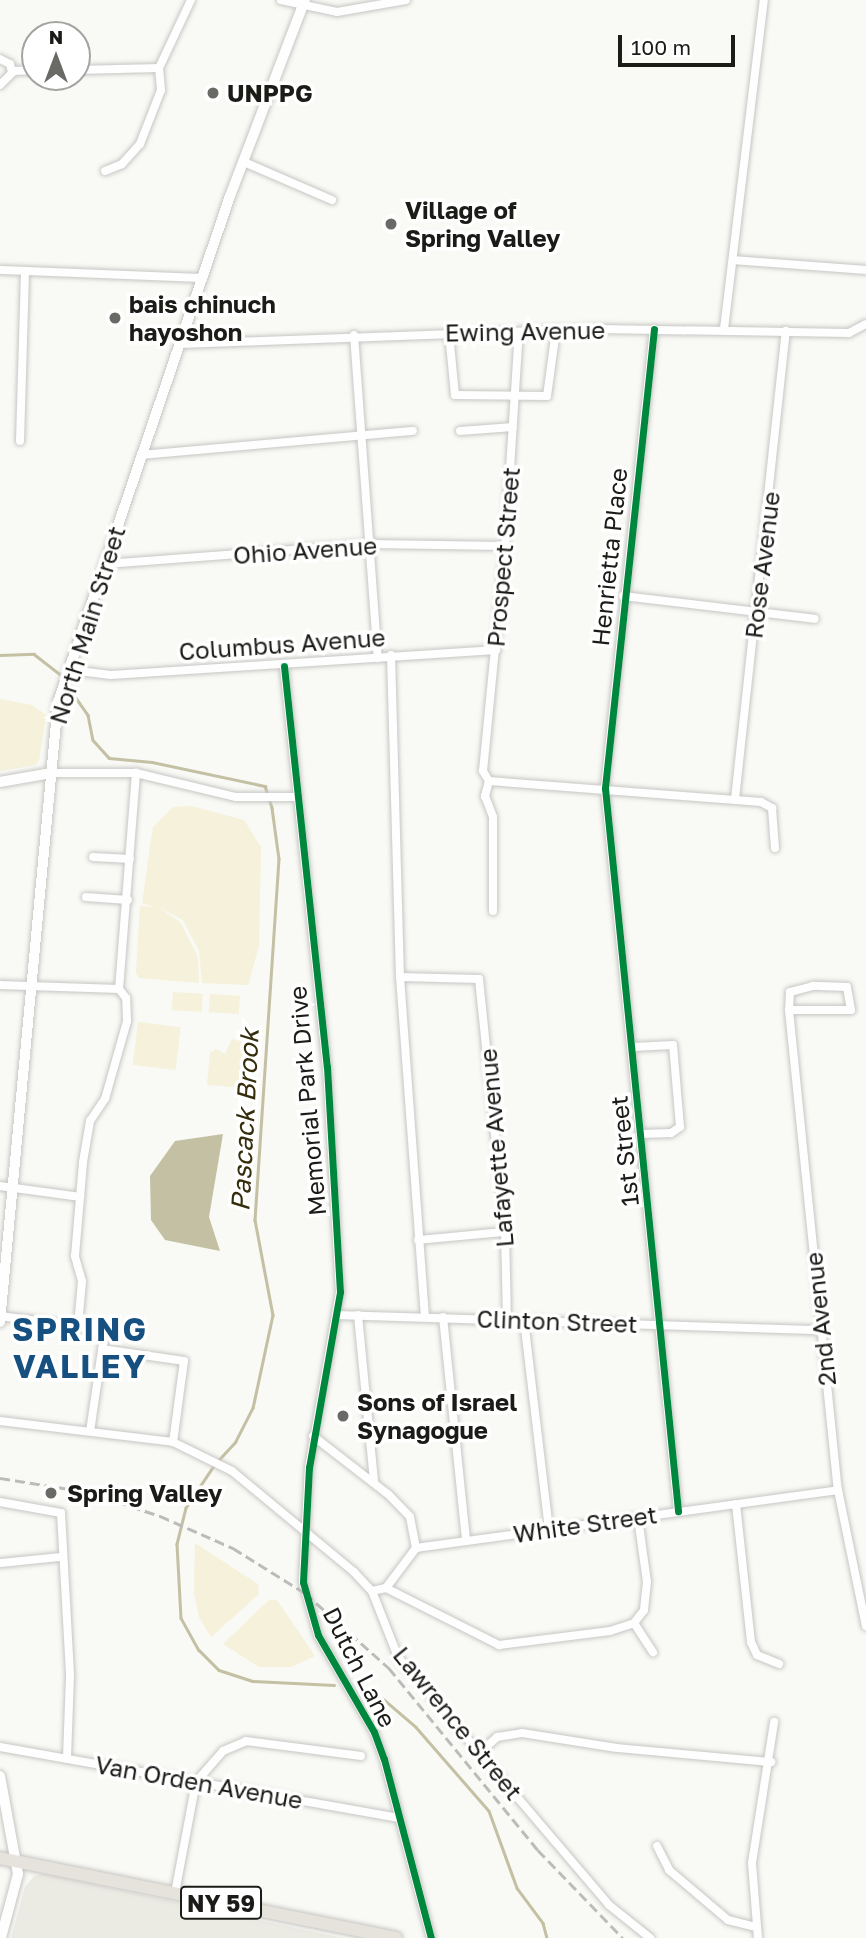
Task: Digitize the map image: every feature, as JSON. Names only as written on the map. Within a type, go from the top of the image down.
[{"type":"main road","name":"North Main Street","points":[[0,1322],[34,986],[54,722],[202,278],[304,3]]},
{"type":"main road","points":[[0,1776],[16,1861],[17,1887],[1,1938]]},
{"type":"main road","name":"NY 59","points":[[0,1858],[396,1938]]},
{"type":"street","points":[[105,171],[122,164],[140,144],[161,90],[159,68],[191,0]]},
{"type":"street","points":[[281,0],[337,12],[406,0]]},
{"type":"street","points":[[724,328],[764,0]]},
{"type":"street","points":[[0,60],[12,71],[21,71]]},
{"type":"street","points":[[91,70],[159,68]]},
{"type":"street","points":[[0,85],[9,81],[12,71]]},
{"type":"street","points":[[244,162],[332,200]]},
{"type":"street","points":[[733,260],[866,270]]},
{"type":"street","points":[[0,270],[202,278]]},
{"type":"street","points":[[20,441],[25,271]]},
{"type":"street","name":"Ewing Avenue","points":[[180,344],[354,335],[556,330],[724,328],[849,333],[866,324]]},
{"type":"street","name":"Henrietta Place","points":[[605,788],[623,596],[654,329]]},
{"type":"street","points":[[449,333],[455,395],[547,396],[556,330]]},
{"type":"street","name":"Rose Avenue","points":[[735,799],[786,331]]},
{"type":"street","name":"Prospect Street","points":[[492,911],[492,817],[485,796],[489,781],[483,771],[505,546],[519,332]]},
{"type":"street","points":[[354,335],[371,544],[377,658]]},
{"type":"street","points":[[460,431],[513,427]]},
{"type":"street","points":[[142,455],[363,438],[413,431]]},
{"type":"street","name":"Ohio Avenue","points":[[106,564],[371,544],[505,546]]},
{"type":"street","points":[[623,596],[815,620]]},
{"type":"street","name":"Columbus Avenue","points":[[69,673],[111,675],[284,666],[391,655],[496,650]]},
{"type":"street","points":[[391,655],[400,977],[425,1316]]},
{"type":"street","name":"Memorial Park Drive","points":[[284,666],[295,797],[327,1067],[339,1265],[337,1315],[313,1436],[304,1532]]},
{"type":"street","points":[[0,782],[51,773],[136,774],[260,798],[295,797]]},
{"type":"street","points":[[78,1326],[82,1281],[75,1256],[90,1121],[104,1099],[127,1021],[126,998],[119,989],[136,774]]},
{"type":"street","points":[[489,781],[735,799],[772,808],[775,848]]},
{"type":"street","name":"1st Street","points":[[605,788],[678,1511]]},
{"type":"street","points":[[93,857],[130,859]]},
{"type":"street","points":[[86,897],[128,900]]},
{"type":"street","name":"Lafayette Avenue","points":[[400,977],[479,979],[505,1232],[507,1319]]},
{"type":"street","points":[[0,985],[119,989]]},
{"type":"street","points":[[813,986],[847,987],[851,1010],[789,1010],[790,992],[813,986]]},
{"type":"street","name":"2nd Avenue","points":[[789,1010],[838,1490],[866,1626]]},
{"type":"street","points":[[633,1047],[673,1045],[680,1126],[671,1133],[642,1134]]},
{"type":"street","points":[[0,1186],[80,1196]]},
{"type":"street","points":[[418,1240],[505,1232]]},
{"type":"street","name":"Clinton Street","points":[[337,1315],[820,1330]]},
{"type":"street","points":[[358,1315],[374,1482]]},
{"type":"street","points":[[0,1316],[105,1330],[90,1431]]},
{"type":"street","points":[[443,1317],[466,1539]]},
{"type":"street","points":[[524,1320],[550,1529]]},
{"type":"street","points":[[102,1349],[184,1361],[173,1442]]},
{"type":"street","name":"Lawrence Street","points":[[0,1420],[173,1442],[213,1458],[232,1471],[372,1591],[398,1657],[609,1905],[650,1938]]},
{"type":"street","points":[[313,1436],[374,1482],[410,1517],[416,1548],[386,1588]]},
{"type":"street","name":"White Street","points":[[416,1548],[466,1539],[838,1490]]},
{"type":"street","points":[[1,1502],[61,1513],[60,1557],[70,1676],[67,1759]]},
{"type":"street","points":[[736,1504],[751,1642],[757,1655],[779,1664]]},
{"type":"street","points":[[372,1591],[386,1588],[499,1645],[610,1631],[634,1623],[644,1610],[647,1582],[638,1518]]},
{"type":"street","name":"Dutch Lane","points":[[304,1532],[303,1582],[312,1621],[374,1732],[431,1938]]},
{"type":"street","points":[[0,1563],[60,1557]]},
{"type":"street","points":[[634,1623],[653,1652]]},
{"type":"street","points":[[758,1938],[752,1863],[771,1762],[774,1722]]},
{"type":"street","points":[[480,1752],[497,1737],[522,1733],[617,1748],[771,1762]]},
{"type":"street","points":[[175,1894],[196,1782],[223,1751],[246,1741],[361,1756]]},
{"type":"street","name":"Van Orden Avenue","points":[[0,1747],[398,1818]]},
{"type":"street","points":[[657,1846],[669,1870],[728,1920],[757,1927]]},
{"type":"shaded area","points":[[0,699],[32,705],[46,715],[39,761],[35,765],[0,771]]},
{"type":"shaded area","points":[[191,806],[244,820],[261,847],[259,946],[248,985],[202,983],[199,951],[183,920],[160,908],[181,923],[198,957],[199,983],[139,978],[136,973],[140,906],[154,907],[142,903],[153,827],[173,807]]},
{"type":"shaded area","points":[[173,992],[203,994],[202,1012],[172,1010]]},
{"type":"shaded area","points":[[210,994],[240,996],[239,1014],[209,1012]]},
{"type":"shaded area","points":[[138,1022],[181,1027],[175,1070],[133,1065]]},
{"type":"shaded area","points":[[232,1039],[247,1043],[241,1060],[248,1066],[247,1088],[207,1085],[210,1053],[216,1049],[225,1054]]},
{"type":"shaded area","points":[[223,1134],[209,1217],[220,1251],[165,1240],[151,1220],[150,1176],[175,1141]]},
{"type":"shaded area","points":[[195,1543],[258,1584],[259,1594],[211,1637],[199,1617],[194,1593]]},
{"type":"shaded area","points":[[269,1600],[277,1600],[315,1656],[291,1667],[259,1667],[223,1644]]},
{"type":"shaded area","points":[[45,1874],[343,1938],[11,1938],[25,1887],[34,1876]]},
{"type":"waterway","name":"Pascack Brook","points":[[0,655],[34,654],[62,676]]},
{"type":"waterway","name":"Pascack Brook","points":[[67,685],[88,715],[93,740],[109,758],[152,762],[265,786],[272,808],[279,859],[255,1220],[273,1315],[253,1408],[236,1442],[218,1461]]},
{"type":"waterway","name":"Pascack Brook","points":[[214,1466],[186,1508],[177,1544],[181,1618],[199,1650],[219,1670],[252,1681],[334,1685]]},
{"type":"waterway","name":"Pascack Brook","points":[[363,1692],[381,1697],[416,1727],[489,1811],[517,1888],[543,1923],[547,1938]]},
{"type":"railway","points":[[0,1478],[88,1492],[160,1516],[233,1548],[305,1593],[389,1668],[538,1850],[623,1938]]},
{"type":"cycle path","points":[[654,329],[605,788],[678,1511]]},
{"type":"cycle path","points":[[284,666],[327,1067],[340,1292],[309,1467],[303,1582],[318,1635],[374,1732],[384,1759],[431,1938]]},
{"type":"place","name":"UNPPG","points":[[213,93]]},
{"type":"place","name":"Village of Spring Valley","points":[[391,224]]},
{"type":"place","name":"bais chinuch hayoshon","points":[[115,318]]},
{"type":"place","name":"Sons of Israel Synagogue","points":[[343,1416]]},
{"type":"place","name":"Spring Valley","points":[[51,1493]]},
{"type":"district","name":"SPRING VALLEY","points":[[80,1348]]}]
